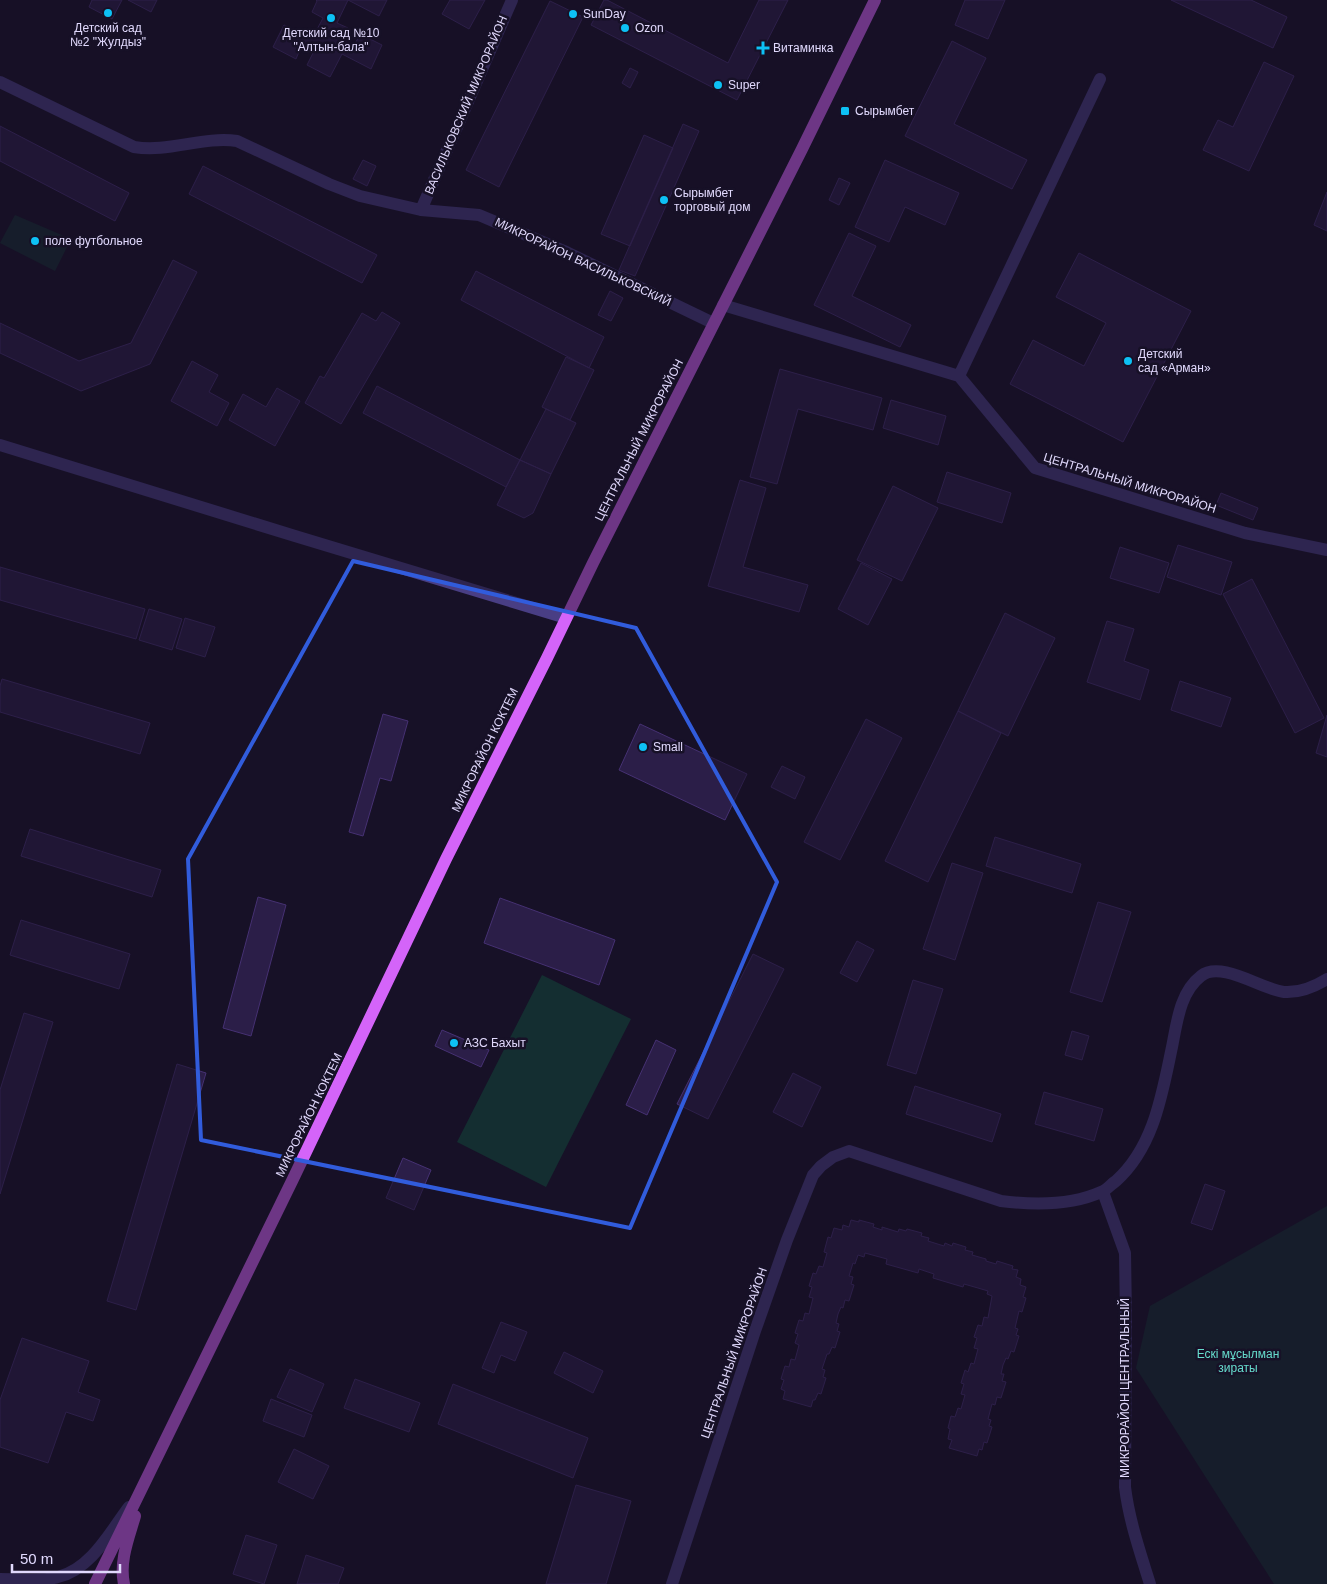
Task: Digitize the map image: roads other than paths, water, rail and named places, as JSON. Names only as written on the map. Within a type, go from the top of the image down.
[{"type":"main road","name":"ЦЕНТРАЛЬНЫЙ МИКРОРАЙОН","points":[[566,618],[875,0]]},
{"type":"main road","name":"МИКРОРАЙОН КОКТЕМ","points":[[95,1584],[446,859],[566,618]]},
{"type":"main road","points":[[124,1584],[123,1568],[125,1553],[143,1487]]},
{"type":"street","name":"ВАСИЛЬКОВСКИЙ МИКРОРАЙОН","points":[[421,210],[512,0]]},
{"type":"street","points":[[723,305],[959,376],[1100,80]]},
{"type":"street","name":"МИКРОРАЙОН ВАСИЛЬКОВСКИЙ","points":[[0,82],[134,148],[149,149],[223,140],[237,141],[349,192],[421,210],[479,215],[564,251],[713,323]]},
{"type":"street","name":"ЦЕНТРАЛЬНЫЙ МИКРОРАЙОН","points":[[959,376],[1035,468],[1245,533],[1327,550]]},
{"type":"street","points":[[0,445],[566,618]]},
{"type":"street","points":[[1103,1192],[1136,1159],[1158,1112],[1183,1000],[1192,985],[1204,974],[1223,971],[1283,992],[1302,990],[1327,979]]},
{"type":"street","name":"ЦЕНТРАЛЬНЫЙ МИКРОРАЙОН","points":[[672,1584],[787,1240],[814,1176],[822,1166],[833,1157],[849,1151],[1001,1201],[1022,1204],[1066,1202],[1103,1192]]},
{"type":"street","name":"МИКРОРАЙОН ЦЕНТРАЛЬНЫЙ","points":[[1103,1192],[1125,1253],[1125,1487],[1127,1508],[1150,1584]]},
{"type":"street","points":[[0,1579],[40,1580],[57,1578],[79,1567],[99,1547],[143,1487]]},
{"type":"place","name":"Детский сад №2 \"Жулдыз\"","points":[[108,13]]},
{"type":"place","name":"SunDay","points":[[573,14]]},
{"type":"place","name":"Детский сад №10 \"Алтын-бала\"","points":[[331,18]]},
{"type":"place","name":"Ozon","points":[[625,28]]},
{"type":"place","name":"Витаминка","points":[[763,48]]},
{"type":"place","name":"Super","points":[[718,85]]},
{"type":"place","name":"Сырымбет","points":[[845,111]]},
{"type":"place","name":"Сырымбет торговый дом","points":[[664,200]]},
{"type":"place","name":"поле футбольное","points":[[35,241]]},
{"type":"place","name":"Детский сад «Арман»","points":[[1128,361]]},
{"type":"place","name":"Small","points":[[643,747]]},
{"type":"place","name":"АЗС Бахыт","points":[[454,1043]]},
{"type":"park label","name":"Ескі мұсылман зираты","points":[[1238,1361]]}]
